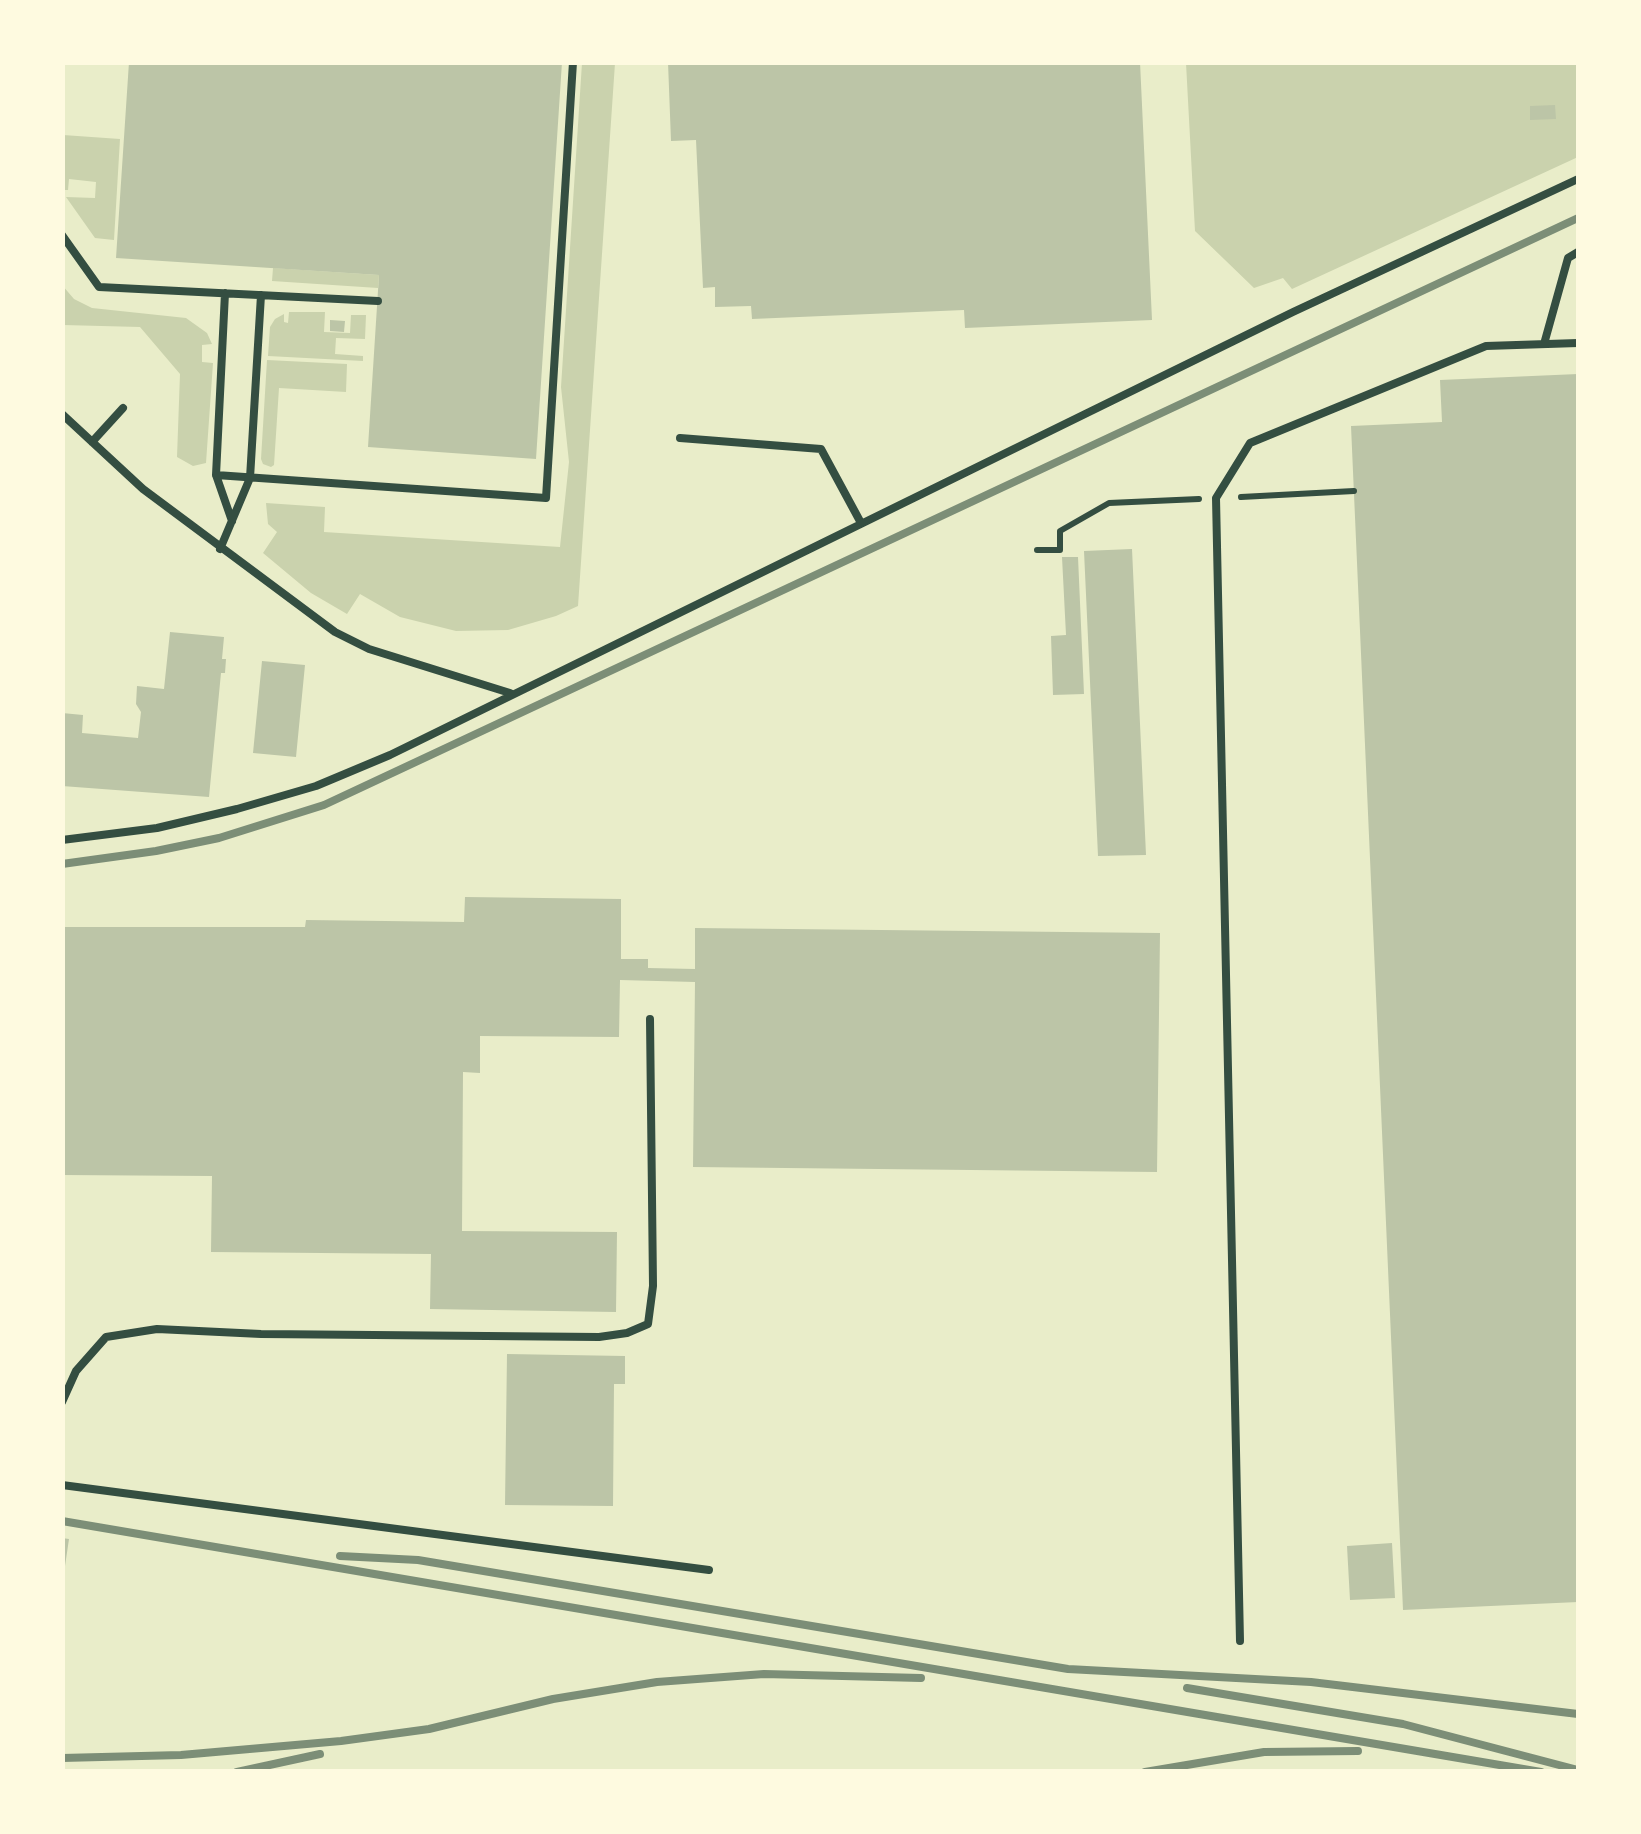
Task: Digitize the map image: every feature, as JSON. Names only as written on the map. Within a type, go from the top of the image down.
[{"type":"lane","points":[[216,475],[546,498],[573,62]]},
{"type":"lane","points":[[62,840],[158,828],[316,786],[453,726],[510,693],[1276,320],[1578,179]]},
{"type":"lane","points":[[62,235],[98,287],[378,300]]},
{"type":"lane","points":[[1544,344],[1568,258],[1578,252]]},
{"type":"lane","points":[[225,293],[216,475],[232,521]]},
{"type":"lane","points":[[220,549],[250,478],[261,295]]},
{"type":"lane","points":[[1240,1641],[1216,498],[1250,443],[1486,346],[1578,343]]},
{"type":"lane","points":[[92,442],[123,408]]},
{"type":"lane","points":[[62,414],[143,488],[335,632],[370,650],[510,693]]},
{"type":"lane","points":[[680,438],[821,449],[861,522]]},
{"type":"lane","points":[[62,1402],[76,1370],[106,1337],[157,1329],[261,1334],[600,1337],[628,1333],[648,1324],[653,1286],[650,1019]]},
{"type":"lane","points":[[62,1486],[709,1570]]},
{"type":"path","points":[[1037,550],[1060,550],[1060,530],[1109,503],[1354,492]]},
{"type":"green space","points":[[582,63],[615,63],[578,606],[508,630],[456,631],[400,617],[360,594],[347,614],[311,593],[263,553],[277,532],[268,524],[266,503],[325,507],[324,532],[560,547],[569,462],[561,387]]},
{"type":"green space","points":[[1186,63],[1578,63],[1578,157],[1292,289],[1283,278],[1254,288],[1195,231]]},
{"type":"green space","points":[[63,135],[120,139],[114,240],[95,238],[66,197],[95,198],[96,182],[69,179],[68,190],[63,190]]},
{"type":"green space","points":[[273,268],[379,275],[378,288],[272,281]]},
{"type":"green space","points":[[62,285],[74,299],[92,308],[186,318],[207,333],[212,344],[202,345],[202,362],[213,363],[206,463],[193,466],[177,457],[180,374],[140,327],[63,325]]},
{"type":"green space","points":[[289,312],[325,312],[324,332],[350,333],[351,315],[366,315],[365,339],[336,338],[335,354],[363,356],[363,361],[268,356],[270,327],[284,314],[284,322],[288,323]]},
{"type":"green space","points":[[267,360],[347,364],[346,392],[279,388],[271,467],[261,459]]},
{"type":"building","points":[[129,62],[562,62],[536,459],[368,447],[379,275],[116,258]]},
{"type":"building","points":[[668,62],[1140,62],[1152,320],[965,328],[964,310],[752,319],[751,306],[715,307],[715,287],[703,288],[696,140],[671,141]]},
{"type":"building","points":[[1555,105],[1556,119],[1530,120],[1530,106]]},
{"type":"building","points":[[330,320],[345,321],[344,332],[330,331]]},
{"type":"building","points":[[1578,374],[1578,1602],[1403,1610],[1351,426],[1442,422],[1440,380]]},
{"type":"building","points":[[1132,549],[1146,855],[1098,856],[1084,551]]},
{"type":"building","points":[[1062,557],[1078,557],[1084,694],[1053,695],[1051,636],[1066,635]]},
{"type":"building","points":[[170,632],[224,637],[225,673],[221,673],[209,797],[62,786],[62,713],[83,715],[82,733],[138,738],[141,712],[136,704],[137,686],[164,689]]},
{"type":"building","points":[[262,661],[305,665],[296,757],[253,753]]},
{"type":"building","points":[[465,897],[621,899],[621,959],[648,959],[648,968],[695,969],[695,928],[1160,933],[1157,1172],[693,1167],[695,982],[620,980],[619,1037],[480,1036],[480,1073],[463,1072],[462,1231],[617,1232],[616,1312],[430,1309],[431,1254],[211,1252],[212,1176],[62,1175],[62,927],[305,927],[306,920],[464,922]]},
{"type":"building","points":[[507,1354],[625,1356],[625,1384],[614,1384],[613,1506],[505,1505]]},
{"type":"building","points":[[62,1538],[69,1539],[65,1566],[62,1566]]},
{"type":"building","points":[[1392,1543],[1395,1598],[1350,1600],[1347,1546]]},
{"type":"railway","points":[[62,864],[219,838],[324,805],[1578,218]]},
{"type":"railway","points":[[62,1521],[1541,1772]]},
{"type":"railway","points":[[340,1556],[418,1560],[1068,1669],[1311,1682],[1578,1714]]},
{"type":"railway","points":[[62,1758],[181,1755],[341,1741],[429,1729],[553,1699],[657,1682],[764,1674],[921,1678]]},
{"type":"railway","points":[[1187,1688],[1403,1724],[1578,1770]]},
{"type":"railway","points":[[1145,1772],[1264,1752],[1358,1751]]},
{"type":"railway","points":[[237,1772],[320,1754]]}]
